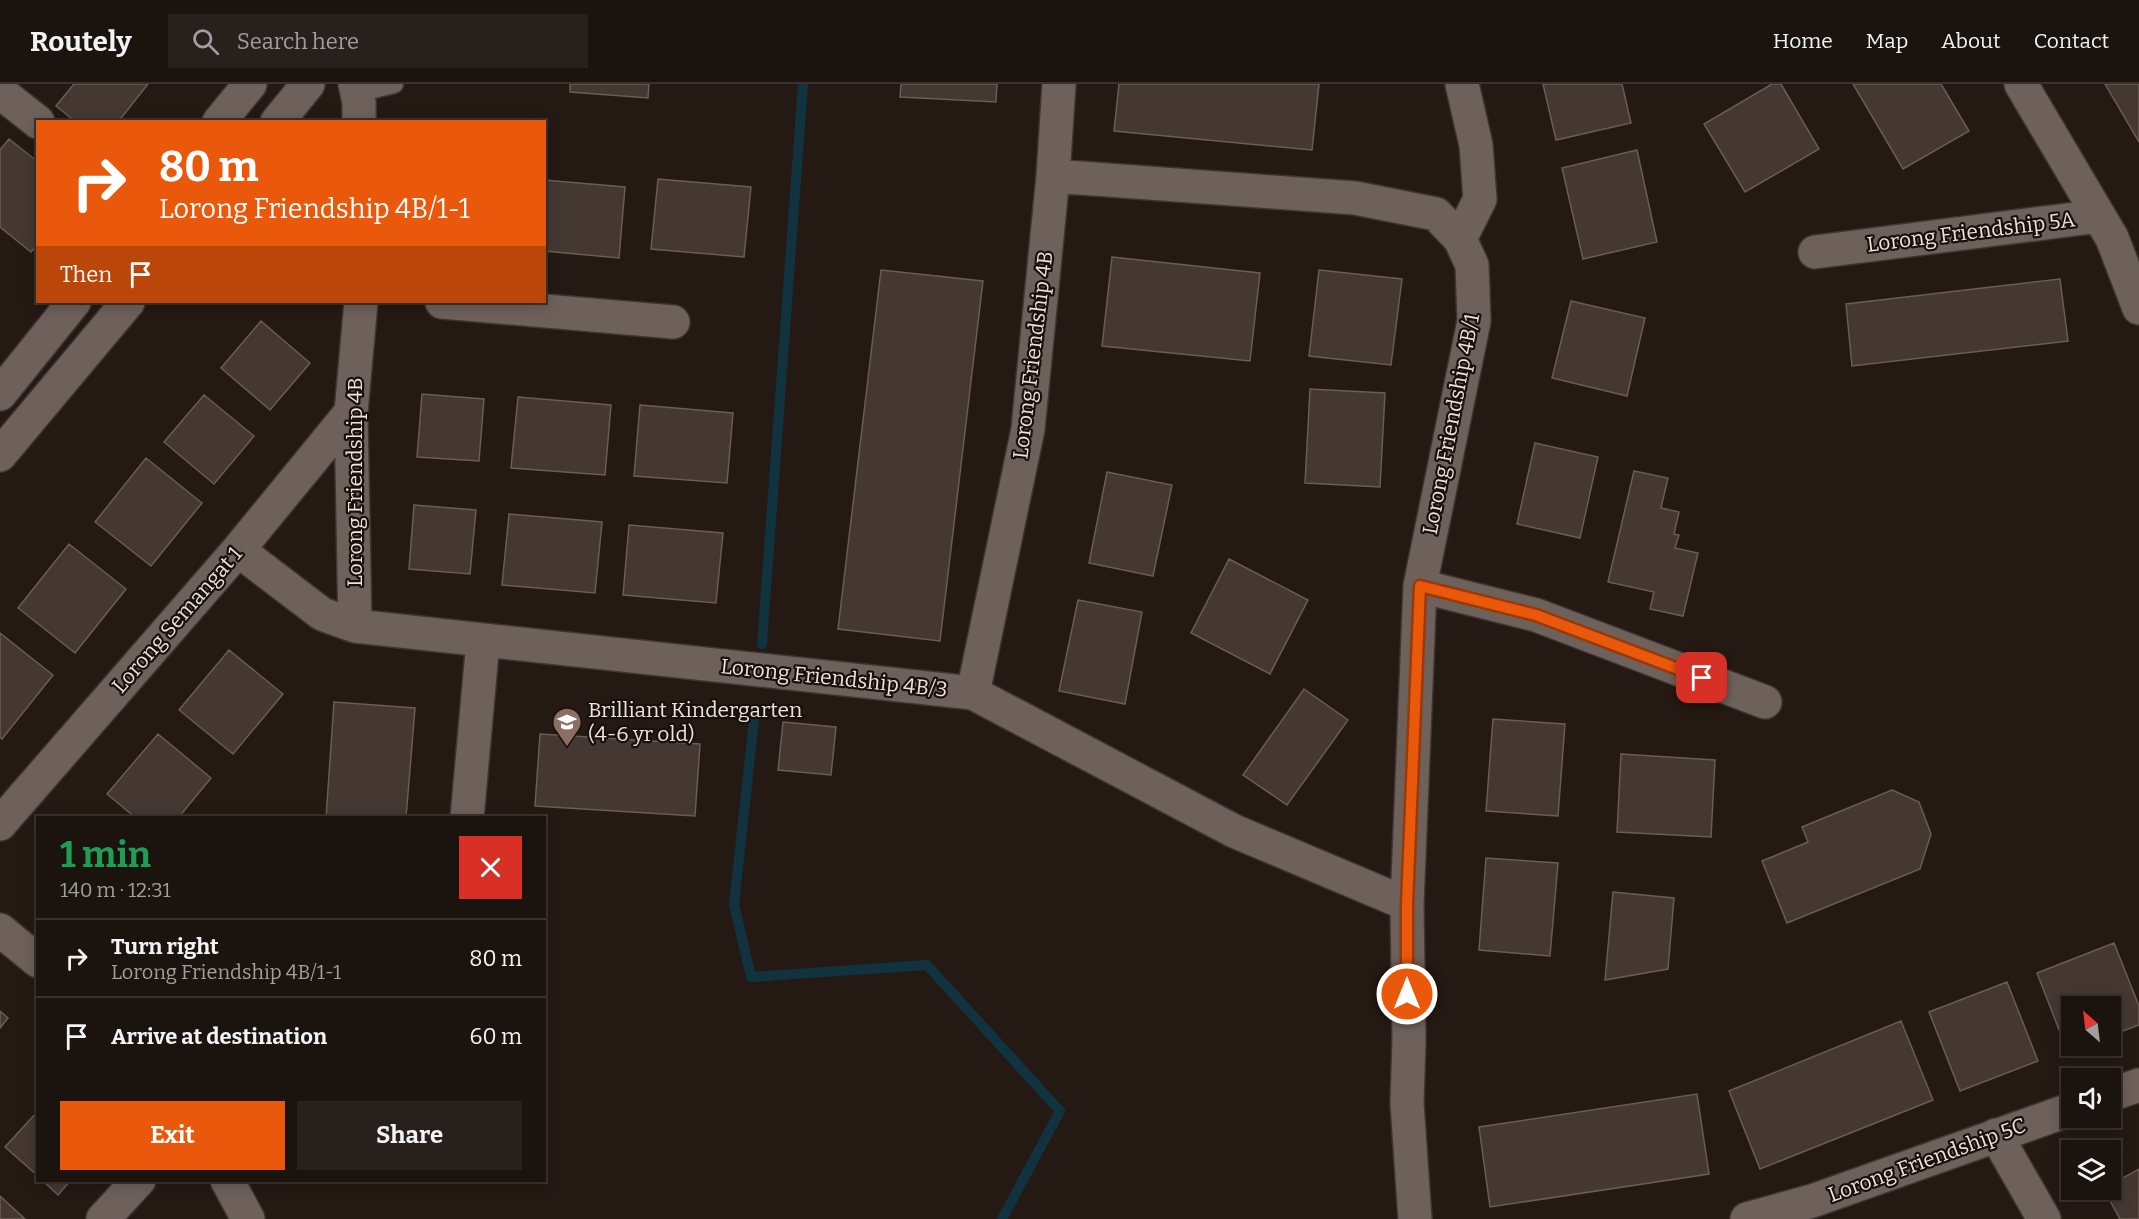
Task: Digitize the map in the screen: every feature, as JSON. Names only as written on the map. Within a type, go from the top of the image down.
[{"type":"street","points":[[221,120],[250,84]]},
{"type":"street","points":[[279,120],[308,84]]},
{"type":"street","name":"Lorong Friendship 4B","points":[[973,693],[1028,429],[1053,176],[1059,84]]},
{"type":"street","points":[[1460,239],[1480,200],[1476,145],[1462,84]]},
{"type":"street","points":[[2021,84],[2099,216]]},
{"type":"street","points":[[0,92],[36,120]]},
{"type":"street","name":"Lorong Friendship 4B/1","points":[[1053,176],[1355,198],[1436,214],[1460,239],[1472,266],[1474,321],[1420,586],[1407,904],[1407,1103],[1415,1219]]},
{"type":"street","name":"Lorong Friendship 5A","points":[[1815,252],[2099,216],[2112,238],[2139,308]]},
{"type":"street","points":[[0,394],[73,303]]},
{"type":"street","points":[[0,455],[127,303]]},
{"type":"street","name":"Lorong Friendship 4B","points":[[355,626],[351,412],[361,303]]},
{"type":"street","points":[[454,303],[673,322]]},
{"type":"street","name":"Lorong Semangat 1","points":[[0,824],[238,550],[351,412]]},
{"type":"street","name":"Lorong Friendship 4B/3","points":[[238,550],[322,614],[355,626],[973,693],[1234,831],[1407,904]]},
{"type":"street","points":[[1420,586],[1536,615],[1765,702]]},
{"type":"street","points":[[467,816],[483,641]]},
{"type":"street","points":[[0,930],[36,959]]},
{"type":"street","points":[[2121,1091],[2139,1085]]},
{"type":"street","name":"Lorong Friendship 5C","points":[[1747,1219],[1812,1201],[2061,1113]]},
{"type":"street","points":[[1996,1135],[2044,1219]]},
{"type":"street","points":[[103,1219],[137,1182]]},
{"type":"street","points":[[228,1182],[248,1219]]},
{"type":"lane","points":[[357,99],[394,84]]},
{"type":"building","points":[[74,84],[148,84],[120,120],[74,120],[56,106]]},
{"type":"building","points":[[570,84],[649,84],[648,98],[570,92]]},
{"type":"building","points":[[901,84],[997,84],[996,102],[900,97]]},
{"type":"building","points":[[1119,84],[1319,84],[1312,150],[1114,131]]},
{"type":"building","points":[[1543,84],[1622,84],[1631,123],[1556,140]]},
{"type":"building","points":[[1772,84],[1781,84],[1819,149],[1745,192],[1704,124]]},
{"type":"building","points":[[1853,84],[1941,84],[1969,131],[1903,169]]},
{"type":"building","points":[[2105,84],[2139,84],[2139,142]]},
{"type":"building","points":[[9,139],[36,160],[36,246],[31,252],[0,227],[0,150]]},
{"type":"building","points":[[1637,150],[1657,242],[1583,259],[1562,168]]},
{"type":"building","points":[[658,179],[751,187],[744,257],[651,249]]},
{"type":"building","points":[[546,180],[625,187],[619,258],[546,251]]},
{"type":"building","points":[[1112,257],[1260,273],[1250,361],[1102,346]]},
{"type":"building","points":[[881,270],[983,281],[940,641],[838,629]]},
{"type":"building","points":[[1319,270],[1402,279],[1391,365],[1309,356]]},
{"type":"building","points":[[2060,279],[2068,341],[1852,366],[1846,304]]},
{"type":"building","points":[[1571,301],[1645,318],[1627,396],[1552,378]]},
{"type":"building","points":[[261,321],[310,363],[270,410],[221,368]]},
{"type":"building","points":[[1310,389],[1385,393],[1380,487],[1305,483]]},
{"type":"building","points":[[422,394],[484,399],[479,461],[417,457]]},
{"type":"building","points":[[204,395],[254,436],[214,484],[164,442]]},
{"type":"building","points":[[518,397],[611,405],[605,475],[511,468]]},
{"type":"building","points":[[640,405],[733,413],[727,483],[634,476]]},
{"type":"building","points":[[1535,443],[1598,457],[1580,538],[1517,524]]},
{"type":"building","points":[[146,458],[202,503],[151,566],[95,522]]},
{"type":"building","points":[[1634,471],[1668,478],[1661,508],[1679,512],[1674,534],[1679,535],[1675,548],[1698,553],[1683,616],[1650,609],[1654,592],[1608,582]]},
{"type":"building","points":[[1107,472],[1172,485],[1153,576],[1089,563]]},
{"type":"building","points":[[414,505],[476,510],[470,574],[409,569]]},
{"type":"building","points":[[509,514],[602,522],[595,593],[502,585]]},
{"type":"building","points":[[629,525],[723,533],[716,603],[623,595]]},
{"type":"building","points":[[69,544],[126,589],[75,653],[18,608]]},
{"type":"building","points":[[1229,559],[1308,600],[1270,674],[1191,633]]},
{"type":"building","points":[[1078,600],[1142,612],[1125,704],[1059,691]]},
{"type":"building","points":[[0,633],[53,675],[2,739],[0,737]]},
{"type":"building","points":[[229,650],[283,694],[233,754],[179,710]]},
{"type":"building","points":[[1304,689],[1348,720],[1287,805],[1243,775]]},
{"type":"building","points":[[334,702],[415,708],[406,816],[326,816]]},
{"type":"building","points":[[1493,719],[1565,724],[1558,816],[1486,811]]},
{"type":"building","points":[[783,722],[836,727],[831,775],[778,770]]},
{"type":"building","points":[[158,734],[211,778],[180,816],[134,816],[107,794]]},
{"type":"building","points":[[540,734],[700,744],[695,816],[535,806]]},
{"type":"building","points":[[1621,754],[1715,760],[1711,837],[1617,832]]},
{"type":"building","points":[[1892,790],[1919,802],[1931,834],[1920,869],[1787,923],[1762,861],[1808,842],[1802,827]]},
{"type":"building","points":[[1486,858],[1558,863],[1550,956],[1479,950]]},
{"type":"building","points":[[1613,892],[1674,898],[1668,969],[1605,980]]},
{"type":"building","points":[[2114,943],[2139,1006],[2139,1025],[2121,1032],[2121,996],[2061,996],[2061,1035],[2037,973]]},
{"type":"building","points":[[2007,982],[2038,1061],[1960,1091],[1929,1012]]},
{"type":"building","points":[[0,1011],[8,1018],[0,1028]]},
{"type":"building","points":[[1901,1021],[1933,1100],[1760,1169],[1729,1091]]},
{"type":"building","points":[[1697,1094],[1709,1174],[1490,1207],[1479,1127]]},
{"type":"building","points":[[36,1113],[36,1174],[5,1147]]},
{"type":"building","points":[[2139,1169],[2139,1219],[2120,1219],[2110,1200],[2121,1200],[2121,1179]]},
{"type":"building","points":[[44,1182],[69,1182],[58,1195]]},
{"type":"building","points":[[0,1196],[25,1219],[0,1219]]},
{"type":"waterway","points":[[762,644],[803,84]]},
{"type":"waterway","points":[[755,711],[734,904],[751,977],[927,965],[1060,1111],[1002,1219]]},
{"type":"place","name":"Brilliant Kindergarten (4-6 yr old)","points":[[567,748]]},
{"type":"route","points":[[1407,994],[1407,904],[1420,586],[1536,615],[1702,678]]}]
